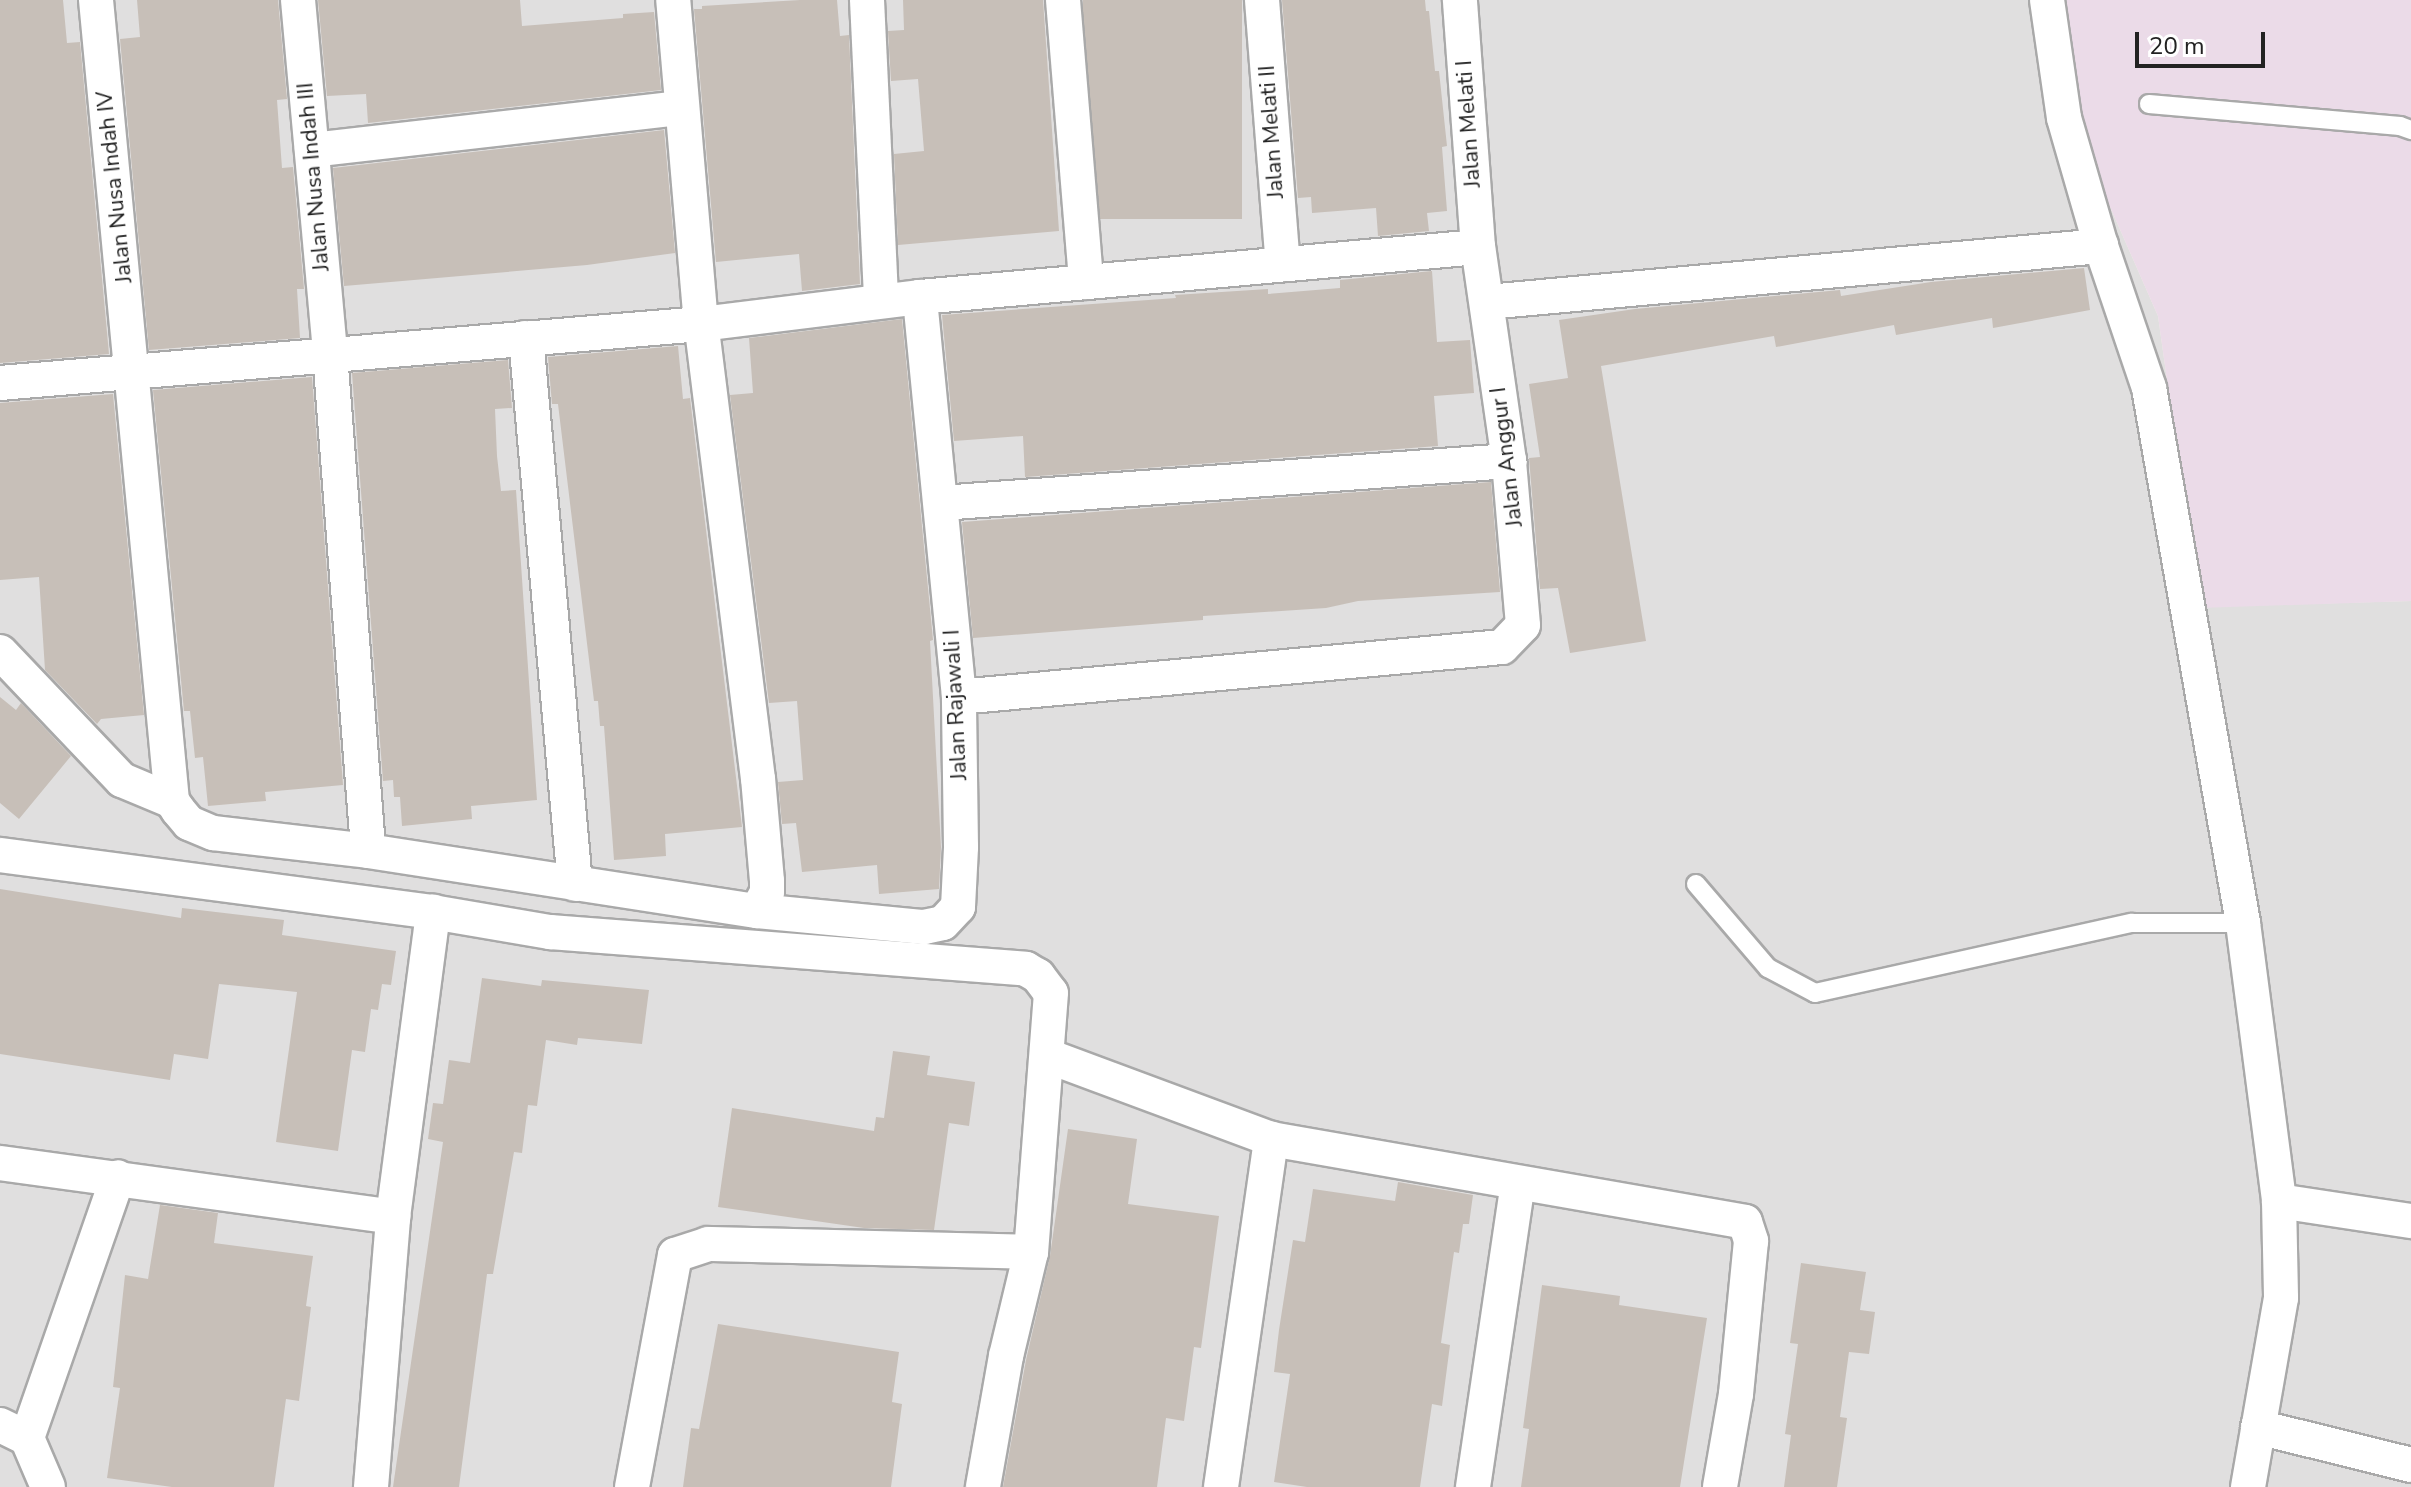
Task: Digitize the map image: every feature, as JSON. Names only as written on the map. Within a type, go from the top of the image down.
[{"type":"street","name":"Jalan Nusa Indah IV","points":[[96,0],[172,801]]},
{"type":"street","name":"Jalan Nusa Indah III","points":[[298,0],[330,354],[368,851]]},
{"type":"street","points":[[0,652],[122,780],[172,801],[198,829],[368,851],[757,911],[767,892],[759,793],[701,324],[673,0]]},
{"type":"street","points":[[867,0],[881,301]]},
{"type":"street","points":[[1063,0],[1086,282]]},
{"type":"street","name":"Jalan Melati II","points":[[1262,0],[1283,264]]},
{"type":"street","name":"Jalan Melati I","points":[[1460,0],[1478,247],[1487,302]]},
{"type":"street","points":[[2047,0],[2064,118],[2101,246],[2149,388],[2243,923],[2279,1201],[2281,1298],[2248,1487]]},
{"type":"street","points":[[312,150],[682,108]]},
{"type":"street","points":[[1487,302],[2101,246]]},
{"type":"street","points":[[0,383],[701,324],[920,297],[1478,247]]},
{"type":"street","name":"Jalan Rajawali I","points":[[757,911],[924,927],[943,923],[958,907],[961,832],[959,697],[920,297]]},
{"type":"street","name":"Jalan Anggur I","points":[[959,697],[1502,647],[1523,625],[1523,612],[1509,461],[1487,302]]},
{"type":"street","points":[[526,338],[575,884]]},
{"type":"street","points":[[941,503],[1509,461]]},
{"type":"street","points":[[0,855],[433,912],[550,932],[1026,969],[1046,982],[1051,993],[1048,1056],[1031,1252],[1006,1356],[983,1487]]},
{"type":"street","points":[[371,1487],[393,1217],[433,912]]},
{"type":"street","points":[[1048,1056],[1271,1139],[1739,1220],[1748,1226],[1751,1241],[1736,1394],[1720,1487]]},
{"type":"street","points":[[1221,1487],[1271,1139]]},
{"type":"street","points":[[0,1163],[393,1217]]},
{"type":"street","points":[[48,1487],[13,1431],[118,1177]]},
{"type":"street","points":[[1473,1487],[1518,1183]]},
{"type":"street","points":[[2279,1201],[2411,1221]]},
{"type":"street","points":[[632,1487],[675,1255],[708,1244],[1031,1252]]},
{"type":"street","points":[[2258,1427],[2411,1465]]},
{"type":"lane","points":[[2149,104],[2400,126],[2411,130]]},
{"type":"lane","points":[[1696,884],[1768,968],[1815,993],[2132,923],[2243,923]]},
{"type":"shaded area","points":[[0,0],[2062,0],[2075,127],[2158,316],[2199,607],[2411,601],[2411,1487],[0,1487]]},
{"type":"shaded area","points":[[2062,0],[2411,0],[2411,601],[2199,608],[2158,316],[2075,127]]},
{"type":"building","points":[[0,0],[63,0],[67,43],[80,42],[109,354],[0,363]]},
{"type":"building","points":[[137,0],[278,0],[287,99],[277,100],[282,168],[293,167],[304,289],[297,289],[300,338],[149,350],[120,39],[140,37]]},
{"type":"building","points":[[318,0],[520,0],[522,26],[623,18],[623,14],[654,12],[661,90],[368,123],[366,94],[327,96]]},
{"type":"building","points":[[837,0],[840,36],[849,35],[860,284],[802,291],[799,254],[716,262],[694,9]]},
{"type":"building","points":[[903,0],[1043,0],[1059,231],[898,245],[894,154],[924,151],[918,79],[891,81],[888,31],[904,30]]},
{"type":"building","points":[[1083,0],[1242,0],[1242,219],[1083,219]]},
{"type":"building","points":[[1282,0],[1425,0],[1426,11],[1429,11],[1435,71],[1439,71],[1447,146],[1442,147],[1447,211],[1427,213],[1429,231],[1378,236],[1376,208],[1312,213],[1311,197],[1298,198]]},
{"type":"building","points":[[664,130],[675,253],[587,265],[344,286],[333,168]]},
{"type":"building","points":[[2084,268],[2090,310],[1993,328],[1992,318],[1896,335],[1894,325],[1776,347],[1774,336],[1601,366],[1646,641],[1570,653],[1558,588],[1540,589],[1529,458],[1540,457],[1529,384],[1568,378],[1559,320],[1635,309],[1840,290],[1841,296],[1931,282]]},
{"type":"building","points":[[1432,271],[1437,342],[1470,340],[1474,393],[1434,396],[1438,446],[1025,477],[1023,436],[954,441],[942,315],[1176,298],[1175,295],[1268,289],[1268,294],[1340,288],[1340,280]]},
{"type":"building","points":[[902,319],[933,640],[930,641],[941,847],[939,889],[879,894],[877,865],[802,872],[796,823],[782,824],[778,782],[803,780],[797,701],[769,703],[730,395],[753,393],[749,338]]},
{"type":"building","points":[[678,346],[683,399],[690,398],[742,827],[665,834],[666,856],[614,860],[604,726],[600,726],[598,701],[594,701],[558,404],[552,404],[548,357]]},
{"type":"building","points":[[508,360],[512,408],[495,409],[497,456],[501,491],[516,490],[537,800],[471,806],[472,819],[402,826],[400,797],[394,797],[393,780],[383,781],[352,373]]},
{"type":"building","points":[[312,377],[343,785],[265,792],[266,801],[208,806],[203,757],[195,758],[190,711],[184,711],[153,390]]},
{"type":"building","points":[[113,394],[144,715],[101,719],[97,724],[45,670],[39,577],[0,580],[0,403]]},
{"type":"building","points":[[1491,482],[1500,592],[1358,601],[1326,608],[1203,616],[1203,620],[973,638],[962,522]]},
{"type":"building","points":[[0,697],[16,710],[21,703],[71,756],[19,819],[0,803]]},
{"type":"building","points":[[0,889],[181,918],[182,908],[284,920],[282,935],[396,951],[391,985],[382,984],[378,1010],[371,1009],[365,1052],[352,1050],[338,1151],[276,1142],[297,992],[219,984],[208,1059],[174,1054],[170,1080],[0,1054]]},
{"type":"building","points":[[482,978],[541,986],[542,980],[649,990],[642,1044],[578,1038],[577,1045],[546,1040],[537,1106],[528,1105],[522,1153],[514,1152],[493,1274],[487,1274],[459,1487],[393,1487],[443,1142],[428,1139],[433,1103],[443,1104],[449,1060],[470,1063]]},
{"type":"building","points":[[893,1051],[930,1056],[927,1075],[975,1082],[969,1126],[949,1123],[934,1230],[864,1228],[718,1207],[732,1108],[874,1131],[876,1117],[884,1118]]},
{"type":"building","points":[[1068,1129],[1137,1139],[1128,1204],[1219,1216],[1201,1348],[1194,1347],[1184,1421],[1166,1418],[1157,1487],[1003,1487],[1026,1360],[1050,1256]]},
{"type":"building","points":[[1398,1182],[1473,1195],[1469,1224],[1463,1224],[1459,1253],[1454,1252],[1441,1343],[1450,1345],[1442,1406],[1432,1404],[1420,1487],[1307,1487],[1274,1482],[1290,1374],[1274,1372],[1279,1330],[1293,1240],[1305,1242],[1313,1189],[1395,1201]]},
{"type":"building","points":[[160,1205],[218,1213],[214,1243],[313,1256],[306,1306],[311,1307],[299,1401],[286,1399],[274,1487],[172,1487],[107,1478],[120,1388],[113,1387],[125,1275],[148,1279]]},
{"type":"building","points":[[1801,1263],[1866,1272],[1860,1310],[1875,1312],[1869,1354],[1849,1352],[1840,1417],[1847,1418],[1837,1487],[1784,1487],[1791,1435],[1785,1434],[1798,1344],[1790,1343]]},
{"type":"building","points":[[1542,1285],[1620,1296],[1619,1305],[1707,1318],[1680,1487],[1521,1487],[1529,1429],[1523,1428]]},
{"type":"building","points":[[718,1324],[899,1352],[892,1402],[902,1404],[891,1487],[683,1487],[691,1428],[699,1429]]}]
